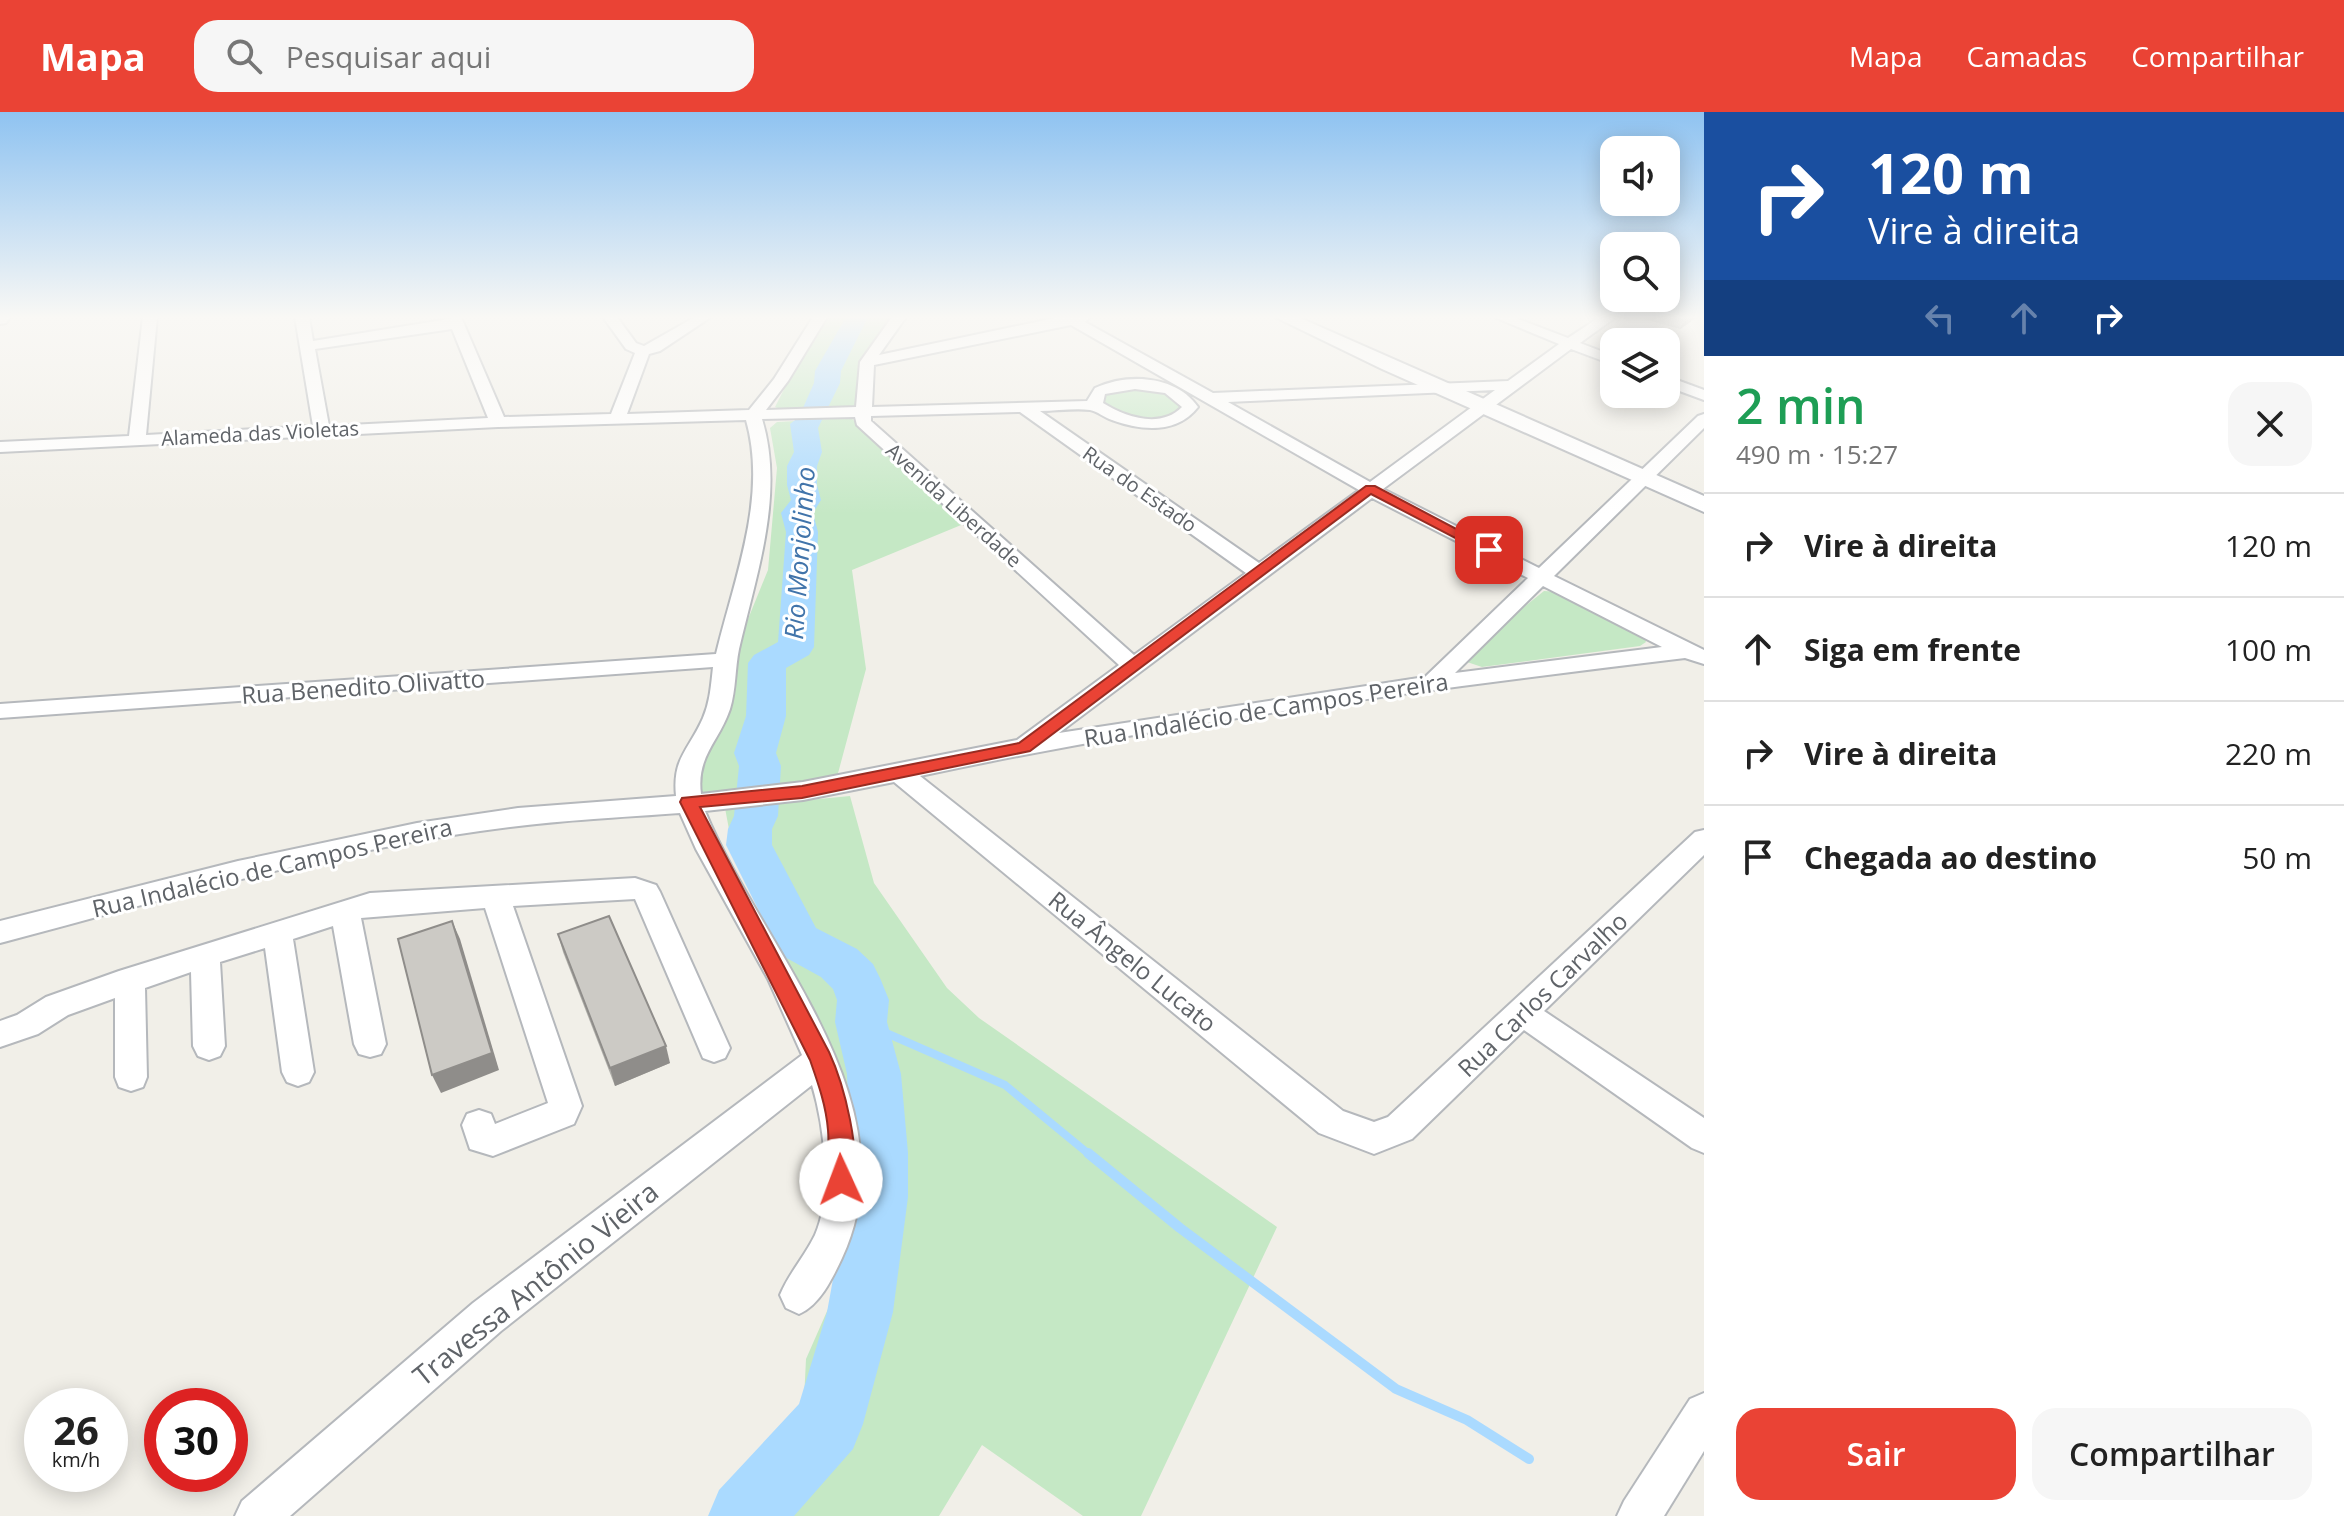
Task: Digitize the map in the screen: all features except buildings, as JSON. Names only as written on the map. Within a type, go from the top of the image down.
[{"type":"street","points":[[137,439],[143,383]]},
{"type":"street","points":[[314,383],[322,430]]},
{"type":"street","points":[[481,383],[498,422]]},
{"type":"street","points":[[617,418],[631,383]]},
{"type":"street","points":[[779,383],[762,415],[760,505],[750,574],[725,660],[720,706],[691,752],[686,768],[689,802],[821,1059],[833,1092],[840,1129],[841,1180],[836,1228],[799,1295]]},
{"type":"street","points":[[865,410],[866,383]]},
{"type":"street","points":[[1185,383],[1370,489],[1695,654]]},
{"type":"street","points":[[1422,383],[1483,406],[1704,505]]},
{"type":"street","points":[[1024,747],[1515,383]]},
{"type":"street","points":[[1186,399],[1190,407],[1186,414],[1158,423],[1120,419],[1096,405],[1094,398],[1100,391],[1126,384],[1161,387],[1186,399],[1511,385]]},
{"type":"street","points":[[1680,386],[1704,395]]},
{"type":"street","name":"Alameda das Violetas","points":[[0,447],[498,422],[1096,405]]},
{"type":"street","name":"Rua do Estado","points":[[1022,406],[1258,572]]},
{"type":"street","name":"Avenida Liberdade","points":[[865,410],[863,422],[1132,665]]},
{"type":"street","points":[[1433,682],[1704,419]]},
{"type":"street","name":"Rua Indalécio de Campos Pereira","points":[[0,932],[234,871],[383,837],[584,809],[724,801],[802,792],[1024,747],[1433,682],[1695,654]]},
{"type":"street","name":"Rua Benedito Olivatto","points":[[0,711],[725,660]]},
{"type":"street","name":"Rua Ângelo Lucato","points":[[898,772],[1331,1122],[1374,1138]]},
{"type":"street","name":"Rua Carlos Carvalho","points":[[1374,1138],[1400,1128],[1704,839]]},
{"type":"street","points":[[0,1034],[27,1025],[57,1006],[130,980],[370,904],[642,889],[714,1048]]},
{"type":"street","points":[[479,1125],[482,1138],[493,1140],[562,1113],[565,1106],[495,895]]},
{"type":"street","points":[[345,911],[370,1044]]},
{"type":"street","points":[[277,932],[298,1072]]},
{"type":"street","points":[[205,955],[209,1046]]},
{"type":"street","points":[[130,980],[131,1077]]},
{"type":"street","points":[[0,1017],[28,1008],[57,1006]]},
{"type":"street","points":[[1523,1013],[1704,1137]]},
{"type":"street","name":"Travessa Antônio Vieira","points":[[257,1516],[487,1317],[821,1059]]},
{"type":"street","points":[[1639,1516],[1704,1413]]},
{"type":"green space","points":[[787,383],[859,383],[857,408],[782,410],[775,407]]},
{"type":"green space","points":[[1125,387],[1168,392],[1182,404],[1181,411],[1151,419],[1117,414],[1102,400],[1105,394]]},
{"type":"green space","points":[[851,418],[966,523],[852,570],[866,669],[837,777],[701,793],[695,784],[695,768],[733,703],[735,651],[768,570],[777,468],[770,428],[777,422]]},
{"type":"green space","points":[[1544,591],[1559,592],[1643,635],[1646,642],[1640,646],[1482,667],[1467,662],[1463,656]]},
{"type":"green space","points":[[850,796],[874,883],[947,988],[979,1018],[1277,1227],[1141,1516],[1083,1516],[982,1445],[939,1516],[709,1516],[721,1508],[803,1420],[806,1359],[835,1293],[857,1221],[861,1142],[816,1016],[734,856],[725,808]]},
{"type":"waterway","name":"Rio Monjolinho","points":[[745,1516],[828,1424],[860,1312],[878,1197],[879,1153],[874,1074],[861,1022],[863,1000],[855,978],[839,963],[798,941],[749,845],[750,829],[756,816],[760,766],[755,753],[766,716],[767,663],[796,647],[802,532],[797,513],[806,500],[802,466],[808,452],[804,424],[810,422],[827,383]]},
{"type":"waterway","points":[[861,1022],[1005,1085],[1090,1155]]},
{"type":"waterway","points":[[1088,1153],[1180,1228],[1396,1389],[1467,1420],[1529,1459]]},
{"type":"route","points":[[841,1180],[840,1129],[833,1092],[821,1059],[769,955],[720,868],[689,802],[802,792],[1024,747],[1370,489],[1489,550]]}]
